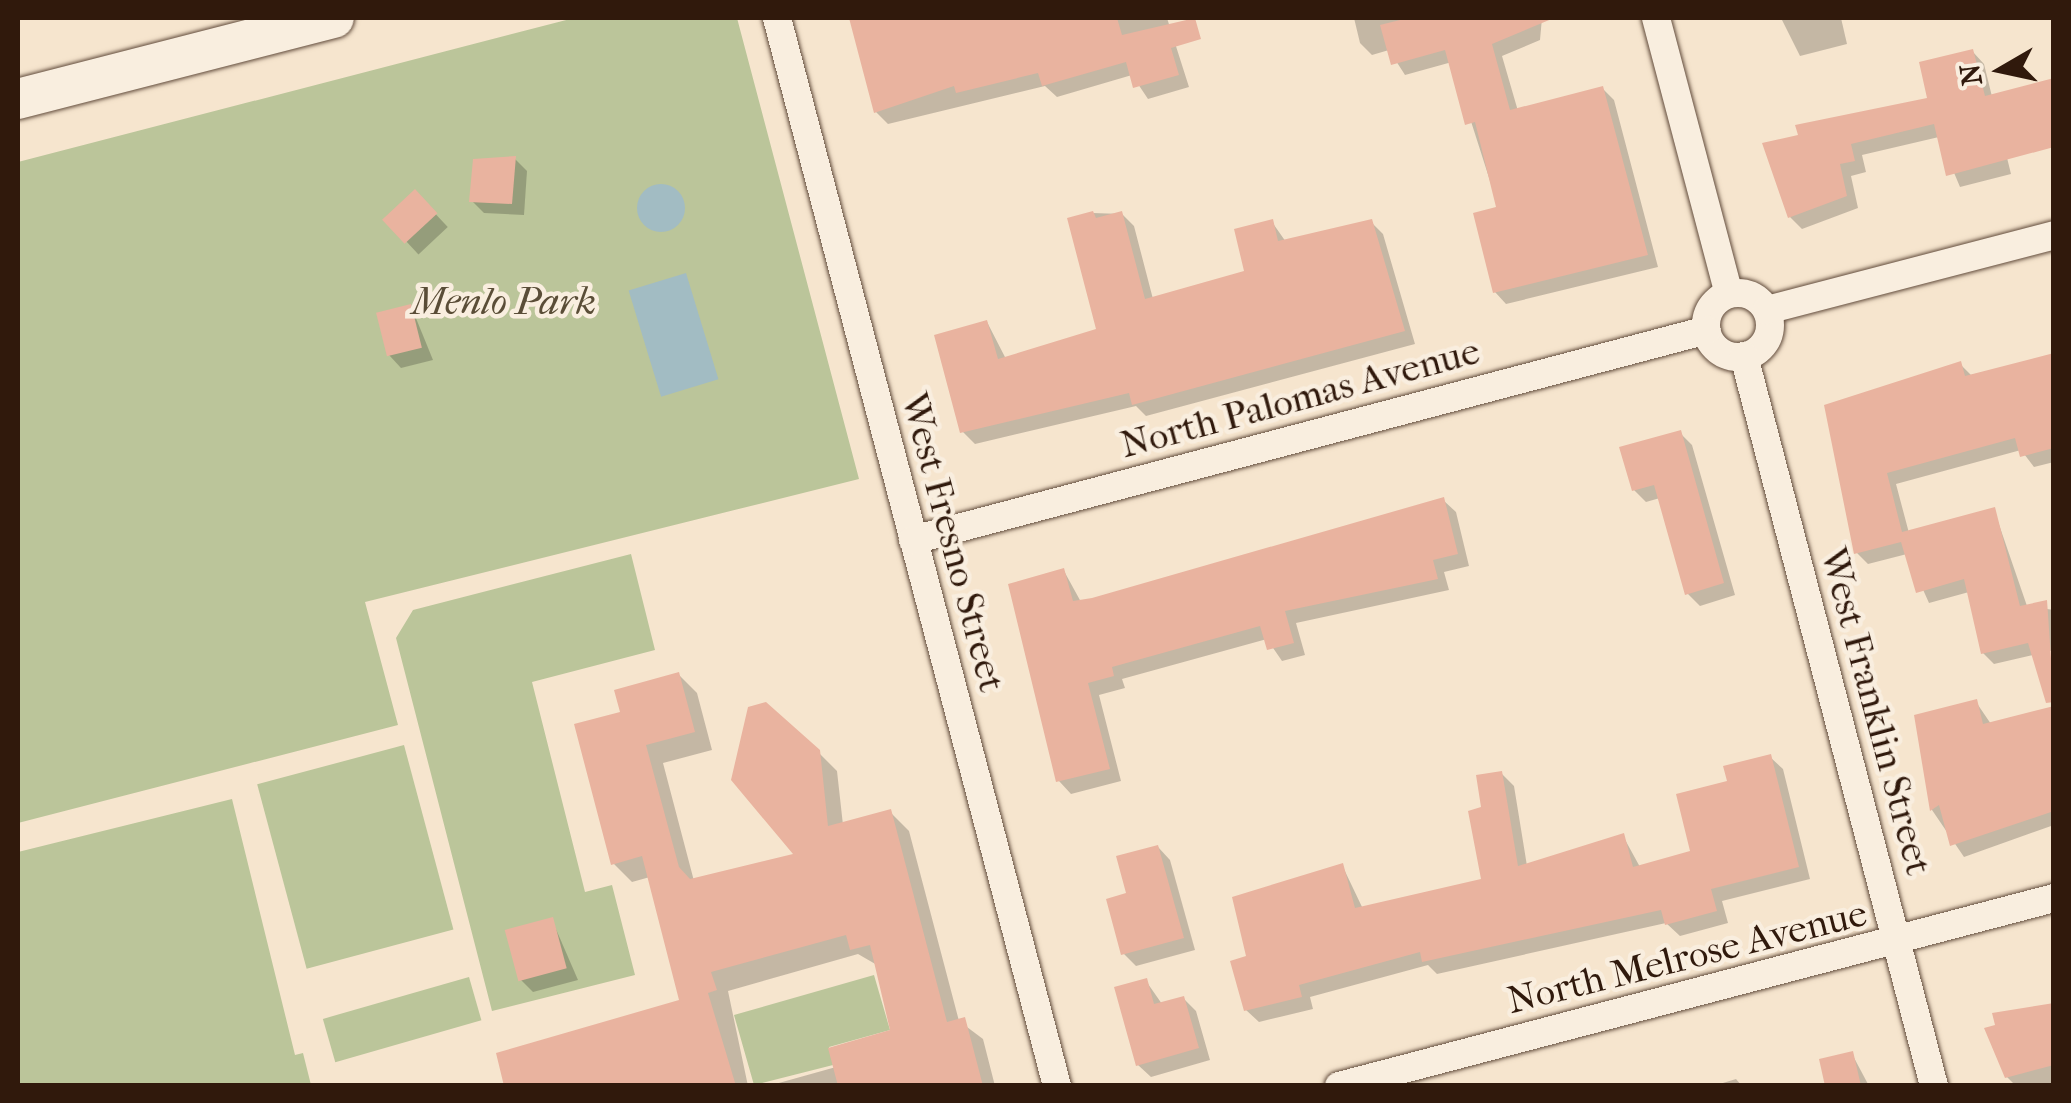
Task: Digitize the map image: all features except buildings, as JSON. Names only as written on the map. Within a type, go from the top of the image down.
[{"type":"main road","points":[[18,99],[316,20]]},
{"type":"street","name":"West Fresno Street","points":[[777,18],[1057,1086]]},
{"type":"street","points":[[1656,18],[1729,294]]},
{"type":"street","points":[[1767,310],[2054,235]]},
{"type":"street","points":[[1729,294],[1755,297],[1767,310],[1769,335],[1744,356],[1724,354],[1707,330],[1708,312],[1729,294]]},
{"type":"street","name":"North Palomas Avenue","points":[[914,540],[1707,330]]},
{"type":"street","name":"West Franklin Street","points":[[1744,356],[1934,1086]]},
{"type":"street","name":"North Melrose Avenue","points":[[1339,1086],[2054,898]]},
{"type":"green space","name":"Menlo Park","points":[[574,18],[737,18],[859,479],[365,602],[398,725],[18,823],[18,162]]},
{"type":"green space","points":[[631,554],[655,650],[532,682],[585,892],[612,885],[635,975],[492,1011],[396,638],[413,610]]},
{"type":"green space","points":[[404,745],[453,929],[307,969],[257,784]]},
{"type":"green space","points":[[232,799],[295,1055],[303,1053],[311,1085],[18,1085],[18,852]]},
{"type":"green space","points":[[874,975],[890,1030],[829,1047],[833,1065],[754,1085],[734,1015]]},
{"type":"green space","points":[[469,977],[481,1020],[335,1062],[323,1019]]},
{"type":"water","points":[[661,184],[678,191],[685,208],[678,225],[661,232],[644,225],[637,208],[644,191]]},
{"type":"water","points":[[686,273],[718,379],[661,397],[629,291]]}]
